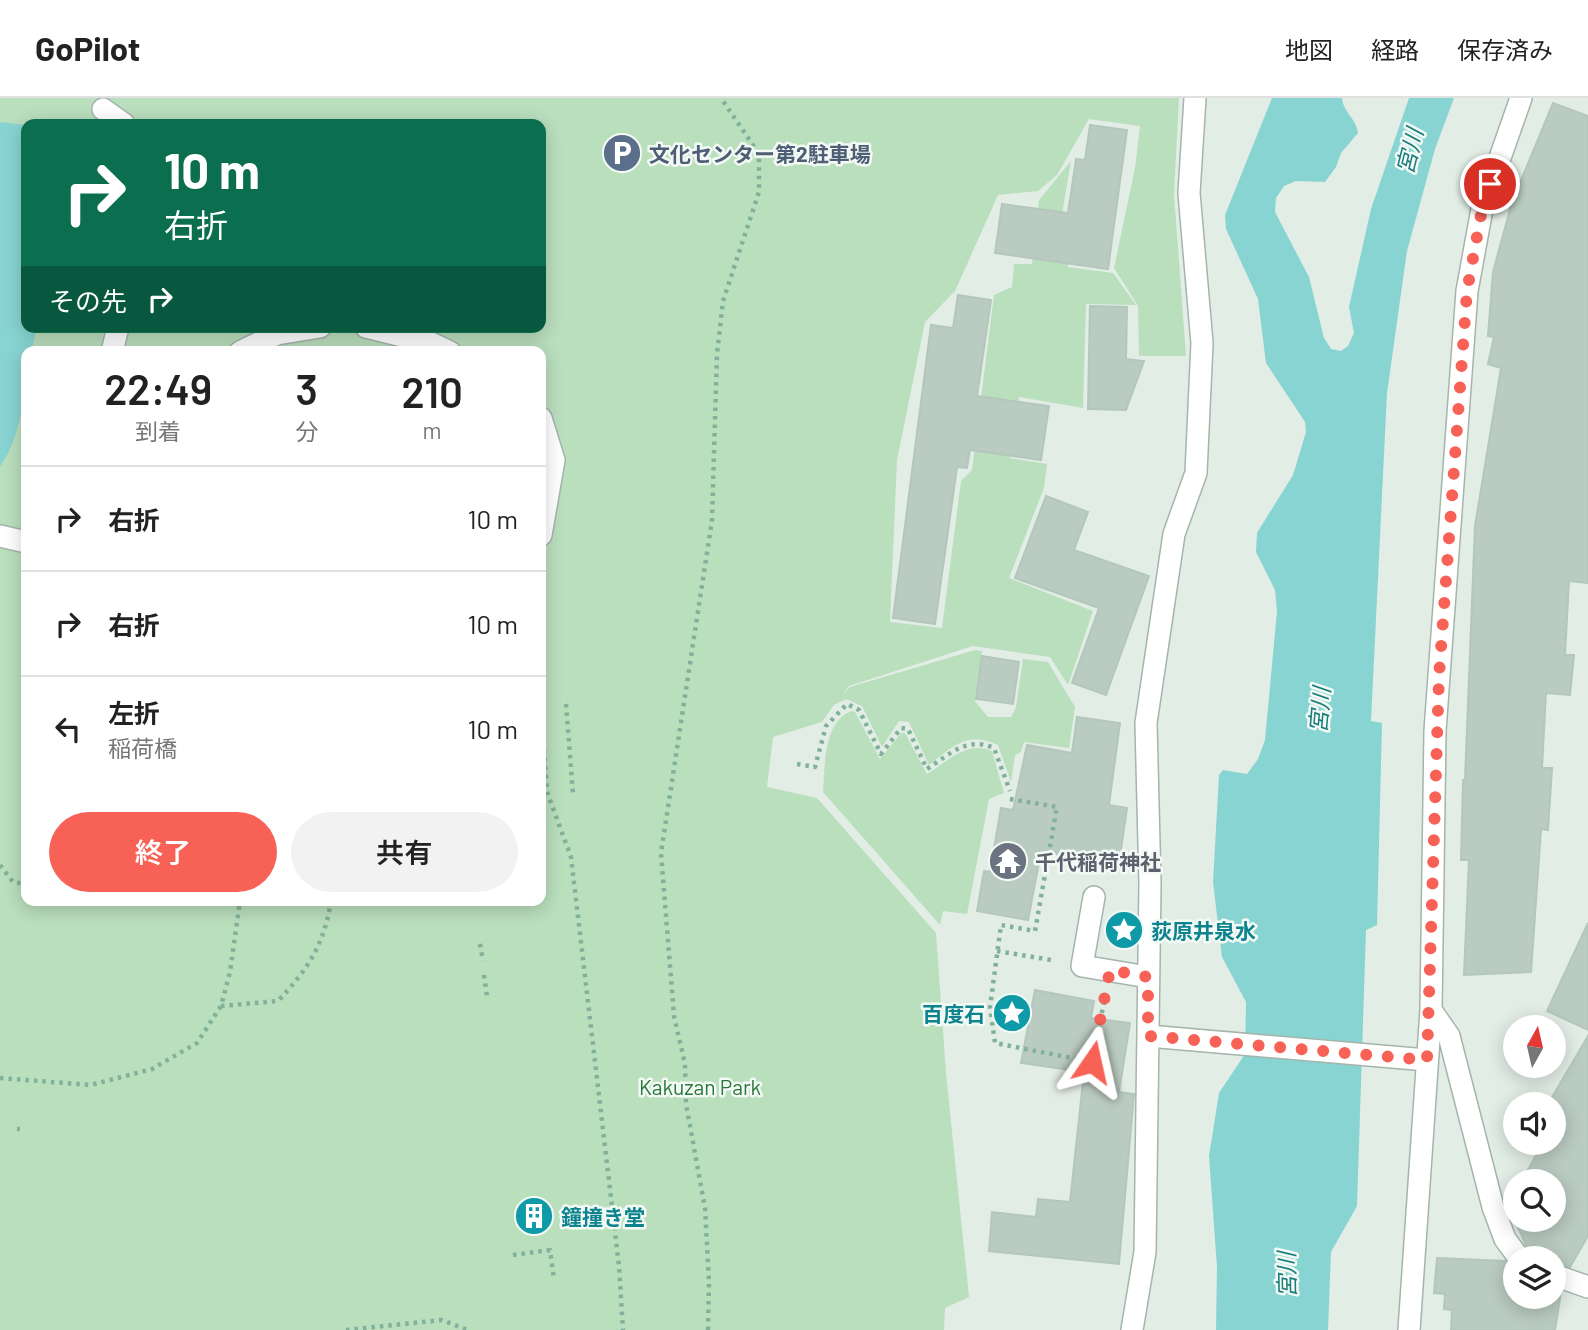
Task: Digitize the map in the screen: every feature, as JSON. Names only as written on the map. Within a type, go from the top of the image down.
[{"type":"street","points":[[1132,1330],[1145,1252],[1152,1037],[1148,977],[1150,884],[1146,723],[1174,534],[1196,473],[1202,343],[1189,193],[1192,107],[1195,98]]},
{"type":"street","points":[[1409,1330],[1421,1060],[1431,1010],[1435,731],[1467,291],[1482,209],[1521,98]]},
{"type":"street","points":[[103,109],[117,119]]},
{"type":"street","points":[[252,346],[283,333]]},
{"type":"street","points":[[390,333],[437,346]]},
{"type":"street","points":[[546,434],[554,460],[546,506]]},
{"type":"street","points":[[0,536],[21,541]]},
{"type":"street","points":[[1094,897],[1082,965],[1148,977]]},
{"type":"street","points":[[1431,1010],[1449,1036],[1493,1207],[1510,1246]]},
{"type":"street","points":[[1152,1037],[1421,1060]]},
{"type":"street","points":[[1566,1279],[1588,1287]]},
{"type":"path","points":[[708,1330],[709,1282],[705,1208],[686,1104],[685,1065],[674,1016],[661,853],[712,520],[717,354],[723,301],[760,192],[760,154],[721,98]]},
{"type":"path","points":[[566,704],[573,794]]},
{"type":"path","points":[[797,764],[815,767],[826,726],[847,704],[859,710],[881,754],[901,729],[908,729],[928,769],[965,743],[982,743],[994,748],[1010,791]]},
{"type":"path","points":[[546,778],[547,792],[571,857],[619,1266],[623,1330]]},
{"type":"path","points":[[1010,799],[1057,807],[1035,931],[1001,925],[990,1007],[995,1043],[1092,1062],[1110,970]]},
{"type":"path","points":[[0,864],[13,882],[21,883]]},
{"type":"path","points":[[0,1078],[91,1085],[152,1069],[197,1043],[221,1006],[230,972],[239,906]]},
{"type":"path","points":[[221,1006],[278,1001],[303,974],[326,933],[330,906]]},
{"type":"path","points":[[480,944],[483,961]]},
{"type":"path","points":[[997,951],[1042,958]]},
{"type":"path","points":[[484,975],[487,996]]},
{"type":"path","points":[[513,1255],[550,1250],[554,1279]]},
{"type":"path","points":[[346,1330],[442,1320],[467,1330]]},
{"type":"green space","name":"Kakuzan Park","points":[[0,98],[1179,98],[1174,194],[1186,356],[1139,356],[1138,306],[1114,268],[1135,168],[1140,126],[1089,119],[1057,175],[1038,191],[998,195],[955,291],[925,322],[897,460],[890,622],[942,628],[961,481],[972,470],[994,295],[1012,287],[1014,264],[1032,264],[1039,200],[1071,161],[1061,220],[1072,228],[1068,267],[1113,273],[1136,305],[1086,304],[1083,408],[1019,397],[1010,458],[1047,464],[1044,488],[1009,578],[1093,611],[1068,685],[1050,657],[973,646],[849,686],[842,696],[850,687],[975,650],[982,651],[975,701],[988,717],[1011,717],[1016,707],[1023,659],[1048,662],[1075,707],[1069,748],[1024,742],[1021,752],[1015,755],[1011,782],[998,745],[987,741],[969,740],[961,743],[929,765],[909,722],[899,721],[882,747],[862,706],[846,699],[834,705],[822,722],[773,737],[767,787],[817,798],[936,933],[946,1073],[969,1297],[945,1308],[944,1330],[0,1330]]},
{"type":"green space","points":[[851,711],[855,712],[880,759],[901,733],[905,733],[927,774],[966,750],[983,748],[992,751],[1004,793],[989,799],[967,914],[943,911],[940,925],[823,792],[825,758],[830,735],[842,717]]},
{"type":"water","name":"宮川","points":[[1272,98],[1342,98],[1357,128],[1358,133],[1341,153],[1336,167],[1325,182],[1296,181],[1284,186],[1276,198],[1275,212],[1309,277],[1324,338],[1331,349],[1341,351],[1348,346],[1354,333],[1349,307],[1371,209],[1409,98],[1454,98],[1435,149],[1407,251],[1387,393],[1371,721],[1382,723],[1377,925],[1366,930],[1357,1206],[1331,1252],[1328,1330],[1216,1330],[1217,1267],[1209,1156],[1219,1093],[1245,1054],[1246,1002],[1222,957],[1213,882],[1219,775],[1223,770],[1247,774],[1258,759],[1265,740],[1277,611],[1275,590],[1256,552],[1257,533],[1293,475],[1306,432],[1305,422],[1266,363],[1258,299],[1226,229],[1225,215]]},
{"type":"water","points":[[0,122],[21,124],[21,333],[36,333],[32,346],[21,346],[21,412],[13,441],[0,467]]},
{"type":"building","points":[[1553,103],[1588,116],[1588,583],[1569,581],[1565,655],[1574,655],[1570,695],[1546,693],[1542,768],[1552,768],[1548,830],[1541,829],[1531,972],[1464,975],[1469,860],[1461,860],[1475,526],[1501,368],[1488,364],[1494,337],[1488,336],[1493,272],[1512,202]]},
{"type":"building","points":[[1090,125],[1127,130],[1108,269],[995,253],[1002,204],[1068,213],[1076,159],[1085,160]]},
{"type":"building","points":[[958,295],[991,300],[977,396],[1049,406],[1041,460],[970,450],[967,468],[957,467],[935,624],[893,618],[931,325],[953,328]]},
{"type":"building","points":[[1090,306],[1127,307],[1126,359],[1144,361],[1126,410],[1088,409]]},
{"type":"building","points":[[1046,496],[1088,512],[1074,550],[1149,576],[1106,695],[1072,683],[1099,608],[1015,578]]},
{"type":"building","points":[[982,656],[1019,662],[1013,704],[976,699]]},
{"type":"building","points":[[1077,717],[1120,723],[1109,805],[1127,808],[1119,863],[1041,852],[1028,920],[977,911],[984,871],[990,872],[1001,808],[1013,810],[1027,745],[1072,753]]},
{"type":"building","points":[[1588,923],[1588,1030],[1566,1020],[1566,1015],[1556,1015],[1547,1011]]},
{"type":"building","points":[[1035,990],[1094,1001],[1091,1018],[1130,1023],[1119,1092],[1134,1094],[1119,1264],[989,1251],[992,1212],[1036,1217],[1038,1199],[1070,1202],[1084,1072],[1021,1063]]},
{"type":"building","points":[[1588,1036],[1588,1236],[1570,1267],[1566,1266],[1566,1246],[1526,1246],[1520,1232],[1566,1232],[1566,1169],[1528,1169],[1536,1155],[1566,1155],[1566,1092],[1555,1092],[1563,1078],[1566,1078],[1566,1073]]},
{"type":"building","points":[[1437,1258],[1503,1261],[1503,1309],[1558,1309],[1555,1330],[1451,1330],[1452,1310],[1444,1309],[1445,1294],[1434,1293]]},
{"type":"place","name":"文化センター第2駐車場","points":[[622,153]]},
{"type":"place","name":"千代稲荷神社","points":[[1008,861]]},
{"type":"place","name":"荻原井泉水","points":[[1124,930]]},
{"type":"place","name":"百度石","points":[[1012,1013]]},
{"type":"place","name":"鐘撞き堂","points":[[534,1216]]},
{"type":"route","points":[[1092,1062],[1110,970],[1148,977],[1148,1036],[1427,1060],[1431,1010],[1435,731],[1467,291],[1482,209],[1490,184]]}]
